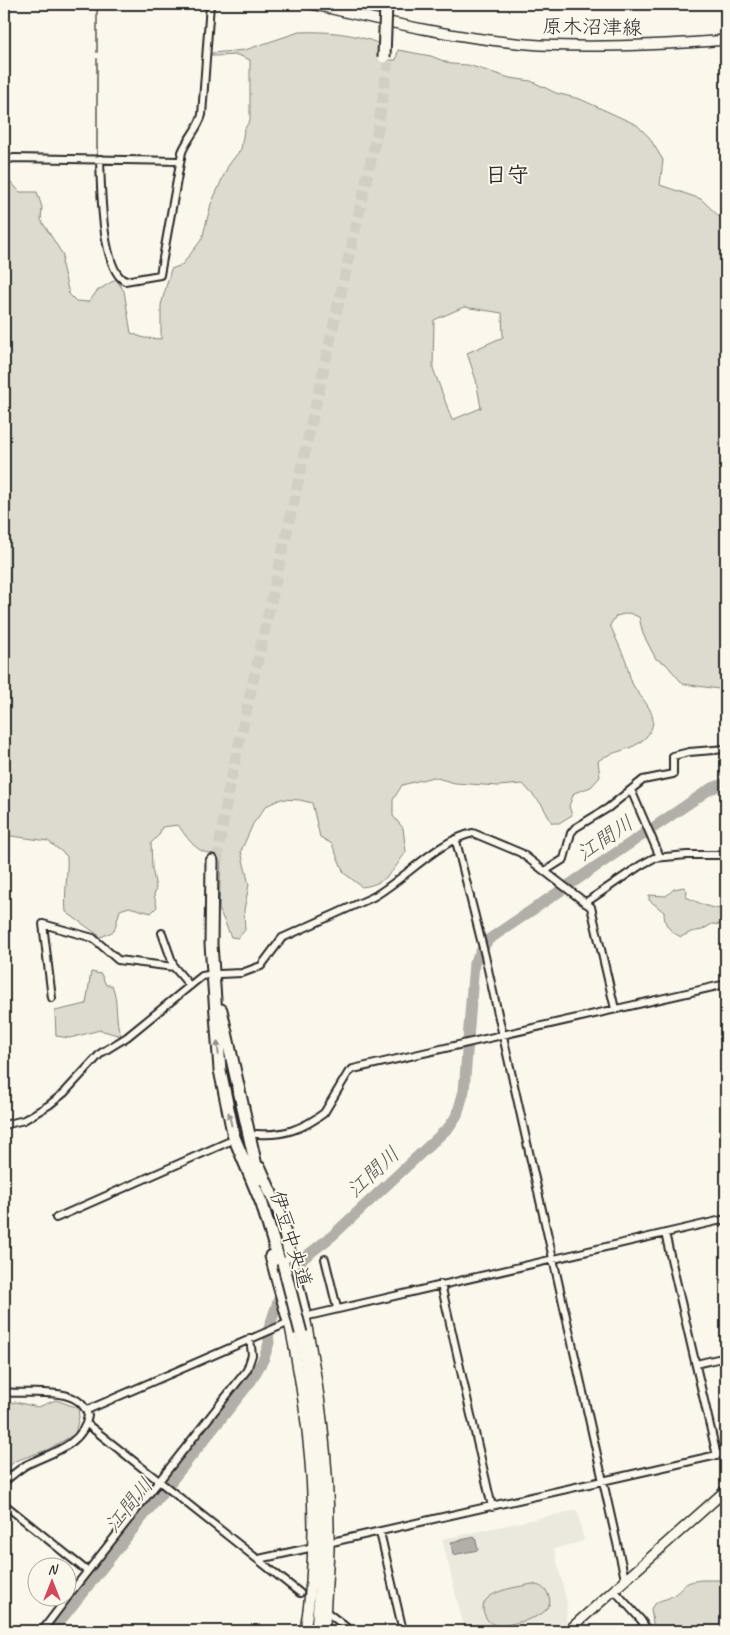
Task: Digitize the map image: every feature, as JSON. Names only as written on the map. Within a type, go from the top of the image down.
[{"type":"highway","points":[[386,59],[388,4]]},
{"type":"highway","name":"伊豆中央道","points":[[214,861],[211,944],[220,1070],[232,1130],[246,1152],[282,1265],[299,1333],[317,1426],[321,1491],[322,1560],[316,1631]]},
{"type":"highway","points":[[282,1265],[299,1294],[305,1317]]},
{"type":"highway","points":[[282,1265],[289,1322]]},
{"type":"highway","name":"伊豆中央道","points":[[299,1333],[312,1427],[315,1474],[317,1560],[313,1631]]},
{"type":"main road","name":"原木沼津線","points":[[311,4],[428,30],[539,45],[652,46],[726,40]]},
{"type":"main road","points":[[305,1317],[314,1357],[326,1458],[329,1548],[325,1631]]},
{"type":"main road","points":[[289,1322],[302,1388],[312,1494],[312,1561],[305,1631]]},
{"type":"main road","points":[[568,1631],[726,1490]]},
{"type":"street","points":[[100,159],[102,221],[115,270],[125,281],[161,274],[180,161],[187,140],[198,127],[202,115],[210,4]]},
{"type":"street","points":[[4,160],[100,159],[180,161]]},
{"type":"street","points":[[545,870],[564,859],[573,829],[608,808],[646,779],[672,774],[672,759],[676,755],[726,749]]},
{"type":"street","points":[[631,790],[660,857]]},
{"type":"street","points":[[219,974],[242,973],[261,966],[282,938],[381,893],[426,858],[468,834],[478,834],[521,852],[591,907],[596,920],[615,1009]]},
{"type":"street","points":[[456,841],[485,956],[625,1579]]},
{"type":"street","points":[[585,903],[641,865],[660,857],[687,854],[726,855]]},
{"type":"street","points":[[52,998],[43,924],[94,938],[118,960],[174,967]]},
{"type":"street","points":[[162,932],[174,967],[190,986]]},
{"type":"street","points":[[4,1125],[24,1120],[49,1106],[64,1093],[100,1053],[127,1037],[202,976],[208,975]]},
{"type":"street","points":[[257,1134],[282,1135],[318,1118],[324,1113],[348,1073],[353,1069],[726,984]]},
{"type":"street","points":[[56,1218],[228,1142]]},
{"type":"street","points":[[87,1410],[250,1338],[305,1317],[726,1218]]},
{"type":"street","points":[[665,1233],[717,1456]]},
{"type":"street","points":[[325,1259],[337,1308]]},
{"type":"street","points":[[441,1284],[492,1507]]},
{"type":"street","points":[[78,1583],[162,1481],[247,1370],[252,1355],[250,1338]]},
{"type":"street","points":[[696,1364],[726,1357]]},
{"type":"street","points":[[4,1392],[52,1392],[74,1399],[87,1410],[87,1424],[83,1432],[66,1447],[25,1466],[4,1482]]},
{"type":"street","points":[[87,1424],[162,1481],[300,1593]]},
{"type":"street","points":[[332,1542],[726,1454]]},
{"type":"street","points":[[4,1504],[87,1571]]},
{"type":"street","points":[[380,1532],[403,1631]]},
{"type":"street","points":[[259,1559],[309,1548]]},
{"type":"street","points":[[614,1590],[641,1620],[648,1631]]},
{"type":"street","points":[[42,1631],[59,1608]]},
{"type":"street","points":[[328,1613],[350,1631]]},
{"type":"shaded area","points":[[299,32],[340,34],[361,37],[380,44],[380,60],[396,60],[398,50],[431,56],[451,64],[468,65],[510,78],[531,81],[556,93],[580,99],[637,125],[649,137],[663,160],[660,185],[701,199],[726,223],[726,690],[683,684],[665,663],[656,659],[643,634],[639,617],[629,613],[616,616],[610,625],[626,661],[632,683],[649,708],[653,722],[651,729],[641,742],[635,746],[603,757],[598,761],[600,777],[591,787],[574,793],[569,806],[572,815],[559,823],[552,823],[542,805],[523,784],[498,786],[455,783],[433,777],[402,785],[393,800],[393,816],[403,828],[406,852],[393,870],[378,883],[362,887],[344,873],[332,844],[320,837],[312,803],[281,799],[266,806],[253,824],[241,851],[249,885],[244,910],[245,930],[238,938],[231,937],[219,909],[221,857],[218,854],[204,852],[194,846],[178,825],[162,827],[159,835],[151,843],[152,868],[156,888],[154,895],[157,907],[151,913],[129,907],[120,910],[114,931],[101,937],[66,912],[67,856],[48,841],[4,835],[4,182],[10,181],[20,192],[37,192],[42,207],[41,220],[63,255],[62,265],[69,294],[76,301],[89,302],[97,291],[116,279],[124,291],[131,333],[144,338],[161,339],[161,305],[171,269],[182,265],[202,239],[211,204],[228,166],[241,149],[244,130],[250,120],[250,60],[238,55],[212,56],[212,53],[245,50]],"holes":[[[464,307],[502,313],[503,337],[467,353],[476,380],[481,408],[452,420],[433,368],[434,320]]]},
{"type":"shaded area","points":[[684,887],[687,891],[686,897],[709,907],[725,909],[725,925],[712,924],[702,930],[691,932],[681,937],[670,930],[665,921],[664,912],[649,900],[649,895],[666,896],[674,889]]},
{"type":"shaded area","points":[[91,972],[101,974],[106,985],[112,985],[121,1036],[100,1030],[70,1038],[56,1036],[55,1011],[86,1004]]},
{"type":"shaded area","points":[[56,1400],[78,1408],[79,1417],[75,1434],[47,1450],[15,1461],[4,1472],[4,1405],[15,1402],[38,1407]]},
{"type":"shaded area","points":[[577,1510],[584,1541],[554,1549],[567,1603],[566,1627],[561,1631],[465,1631],[442,1539]]},
{"type":"shaded area","points":[[475,1537],[478,1550],[453,1555],[451,1542]]},
{"type":"shaded area","points":[[726,1580],[726,1631],[654,1631],[651,1608],[657,1602],[677,1593],[690,1582]]},
{"type":"shaded area","points":[[532,1584],[542,1587],[548,1594],[550,1602],[548,1608],[542,1613],[526,1620],[503,1626],[493,1624],[486,1618],[483,1609],[485,1602],[490,1596],[506,1589]]},
{"type":"waterway","points":[[97,4],[97,52]]},
{"type":"waterway","points":[[97,59],[97,157]]},
{"type":"waterway","name":"江間川","points":[[52,1631],[251,1381],[264,1358],[269,1343],[268,1331],[286,1278],[300,1261],[332,1236],[449,1127],[457,1115],[464,1091],[474,963],[488,940],[710,789],[726,783]]},
{"type":"tunnel","points":[[217,861],[228,792],[378,129],[388,62]]},
{"type":"district","name":"日守","points":[[507,175]]}]
